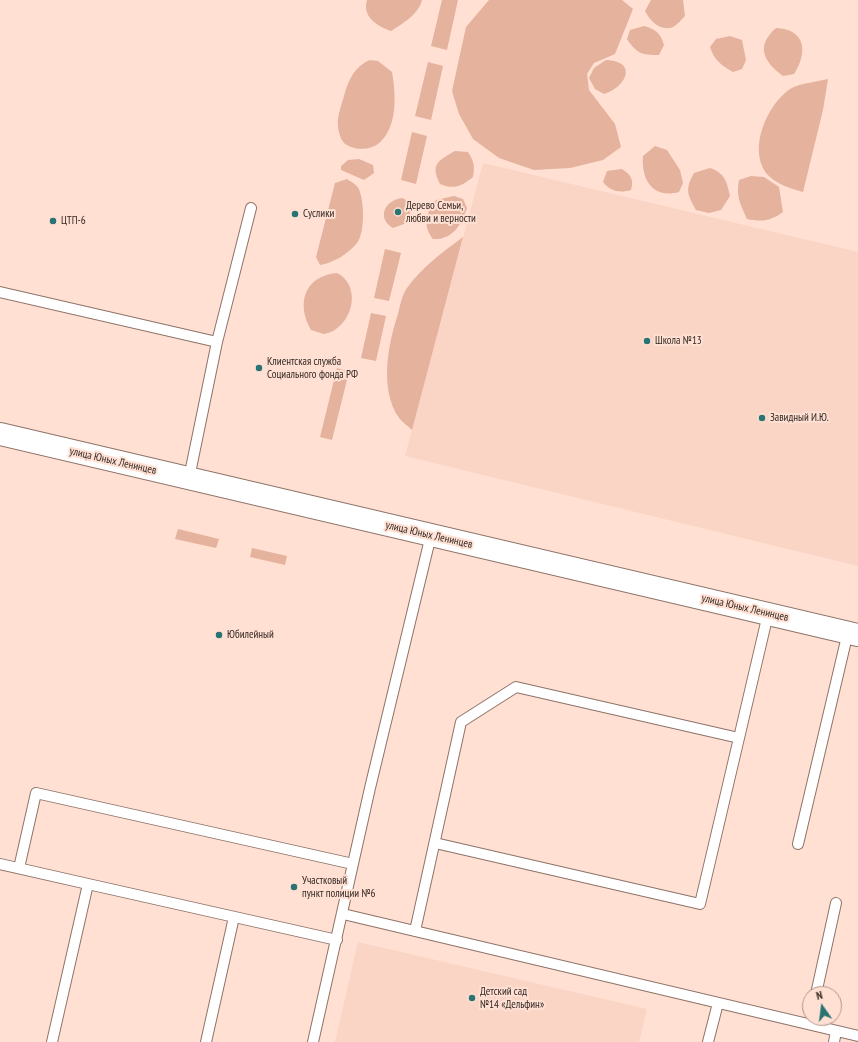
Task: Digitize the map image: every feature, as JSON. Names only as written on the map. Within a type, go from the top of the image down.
[{"type":"street","name":"улица Юных Ленинцев","points":[[0,434],[853,634]]},
{"type":"lane","points":[[189,478],[217,342],[251,208]]},
{"type":"lane","points":[[0,292],[217,342]]},
{"type":"lane","points":[[314,1042],[353,864],[431,535]]},
{"type":"lane","points":[[435,843],[700,904],[768,614]]},
{"type":"lane","points":[[798,844],[853,634]]},
{"type":"lane","points":[[415,931],[461,722],[516,687],[739,738]]},
{"type":"lane","points":[[18,868],[36,793],[353,864]]},
{"type":"lane","points":[[0,864],[337,940]]},
{"type":"lane","points":[[52,1042],[88,884]]},
{"type":"lane","points":[[818,986],[836,904]]},
{"type":"lane","points":[[343,914],[718,1003],[802,1019]]},
{"type":"lane","points":[[206,1042],[234,917]]},
{"type":"lane","points":[[708,1042],[718,1003]]},
{"type":"lane","points":[[823,1026],[836,1031],[858,1036]]},
{"type":"lane","points":[[834,1042],[836,1031]]},
{"type":"shaded area","points":[[367,0],[422,0],[414,14],[391,31],[372,20],[367,11]]},
{"type":"shaded area","points":[[442,0],[458,0],[447,50],[431,46]]},
{"type":"shaded area","points":[[489,0],[622,0],[633,9],[615,54],[594,63],[587,74],[589,90],[615,124],[621,147],[603,160],[570,168],[534,170],[499,158],[473,139],[459,114],[452,91],[466,27]]},
{"type":"shaded area","points":[[651,0],[683,0],[685,16],[673,27],[660,27],[653,22],[645,11]]},
{"type":"shaded area","points":[[644,26],[655,30],[661,38],[664,45],[659,55],[640,53],[627,39],[630,30]]},
{"type":"shaded area","points":[[776,28],[786,29],[793,33],[799,37],[802,44],[801,58],[794,74],[783,76],[776,71],[764,54],[766,41],[769,35]]},
{"type":"shaded area","points":[[730,36],[742,40],[746,60],[742,69],[733,72],[718,62],[710,47],[716,39]]},
{"type":"shaded area","points":[[370,60],[378,61],[392,72],[395,101],[394,111],[385,137],[378,144],[370,148],[361,149],[351,147],[342,141],[338,128],[338,116],[350,79],[360,66]]},
{"type":"shaded area","points":[[606,60],[616,61],[622,65],[625,69],[626,75],[619,86],[604,94],[595,89],[589,78],[594,68]]},
{"type":"shaded area","points":[[428,62],[443,66],[431,120],[415,116]]},
{"type":"shaded area","points":[[828,79],[823,110],[803,192],[778,183],[766,173],[761,163],[759,152],[760,140],[768,116],[774,105],[782,96],[794,87]]},
{"type":"shaded area","points":[[412,132],[427,136],[416,184],[401,180]]},
{"type":"shaded area","points":[[655,146],[667,150],[680,170],[683,183],[679,192],[662,193],[650,186],[644,173],[643,156]]},
{"type":"shaded area","points":[[455,151],[468,152],[474,164],[473,177],[458,186],[445,186],[440,184],[437,177],[436,167],[440,161]]},
{"type":"shaded area","points":[[359,159],[373,165],[374,173],[364,180],[341,170],[341,166],[348,160]]},
{"type":"shaded area","name":"Школа №13","points":[[483,163],[858,252],[858,566],[405,456]]},
{"type":"shaded area","points":[[710,168],[722,175],[728,186],[730,196],[721,210],[709,213],[696,210],[689,195],[688,188],[694,173]]},
{"type":"shaded area","points":[[622,169],[628,173],[632,180],[631,190],[612,190],[603,182],[607,171]]},
{"type":"shaded area","points":[[751,176],[764,177],[779,187],[783,212],[766,220],[747,219],[739,200],[738,186],[739,180]]},
{"type":"shaded area","points":[[347,179],[355,184],[360,192],[363,211],[363,226],[360,238],[357,243],[345,254],[335,260],[320,265],[316,257],[335,183]]},
{"type":"shaded area","points":[[454,196],[463,199],[467,208],[462,220],[459,226],[451,234],[440,239],[433,239],[427,229],[426,224],[428,214],[436,200]]},
{"type":"shaded area","points":[[402,198],[409,203],[411,210],[409,217],[404,224],[393,228],[385,219],[385,210],[391,202]]},
{"type":"shaded area","points":[[463,237],[412,430],[399,418],[389,394],[387,366],[394,326],[401,301],[407,288],[433,260]]},
{"type":"shaded area","points":[[385,249],[401,253],[389,301],[374,298]]},
{"type":"shaded area","points":[[337,273],[344,278],[349,285],[351,292],[352,300],[347,316],[336,329],[330,332],[324,334],[311,330],[306,320],[304,311],[306,293],[310,285],[317,280],[326,275]]},
{"type":"shaded area","points":[[371,313],[386,316],[376,361],[361,358]]},
{"type":"shaded area","points":[[337,368],[349,372],[332,440],[320,437]]},
{"type":"shaded area","points":[[178,529],[219,539],[216,548],[175,539]]},
{"type":"shaded area","points":[[252,548],[287,556],[285,565],[250,557]]},
{"type":"shaded area","name":"Детский сад №14 «Дельфин»","points":[[358,942],[647,1009],[639,1042],[335,1042]]},
{"type":"place","name":"Дерево Семьи, любви и верности","points":[[398,212]]},
{"type":"place","name":"Суслики","points":[[295,214]]},
{"type":"place","name":"ЦТП-6","points":[[53,221]]},
{"type":"place","name":"Школа №13","points":[[647,341]]},
{"type":"place","name":"Клиентская служба Социального фонда РФ","points":[[259,368]]},
{"type":"place","name":"Завидный И.Ю.","points":[[762,418]]},
{"type":"place","name":"Юбилейный","points":[[219,635]]},
{"type":"place","name":"Участковый пункт полиции №6","points":[[294,887]]},
{"type":"place","name":"Детский сад №14 «Дельфин»","points":[[472,998]]}]
